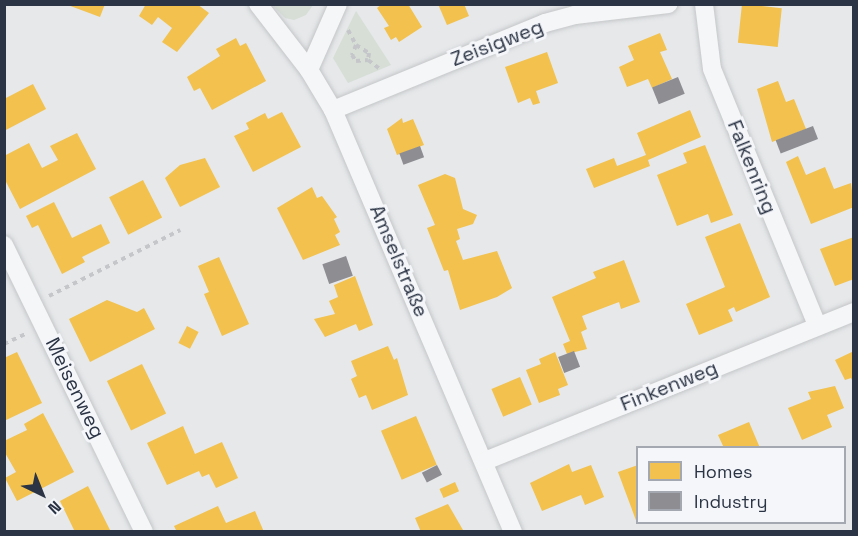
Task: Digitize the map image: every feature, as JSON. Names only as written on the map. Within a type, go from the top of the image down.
[{"type":"street","name":"Amselstraße","points":[[258,4],[309,70],[333,110],[513,531]]},
{"type":"street","name":"Zeisigweg","points":[[333,110],[545,23],[575,15],[668,4]]},
{"type":"street","name":"Falkenring","points":[[704,4],[712,69],[817,325]]},
{"type":"street","points":[[309,70],[338,6]]},
{"type":"street","name":"Meisenweg","points":[[4,245],[144,531]]},
{"type":"street","name":"Finkenweg","points":[[485,461],[854,312]]},
{"type":"path","points":[[338,6],[356,45],[369,53],[368,60]]},
{"type":"path","points":[[356,45],[352,55],[356,62],[368,60],[402,81]]},
{"type":"path","points":[[34,303],[180,230]]},
{"type":"shaded area","points":[[272,5],[313,5],[306,15],[294,20],[285,18]]},
{"type":"shaded area","points":[[356,11],[391,65],[348,83],[333,58]]},
{"type":"building: Homes","points":[[65,4],[105,4],[100,17]]},
{"type":"building: Homes","points":[[146,4],[197,4],[209,13],[177,52],[162,42],[172,28],[158,17],[152,25],[139,16]]},
{"type":"building: Homes","points":[[382,4],[408,4],[422,27],[399,42],[396,37],[391,40],[384,28],[389,26],[377,8]]},
{"type":"building: Homes","points":[[438,4],[464,4],[469,16],[447,25]]},
{"type":"building: Homes","points":[[742,4],[782,8],[778,47],[738,43]]},
{"type":"building: Homes","points":[[660,33],[667,50],[660,52],[672,79],[652,88],[648,79],[627,87],[619,67],[634,60],[628,46]]},
{"type":"building: Homes","points":[[236,38],[240,46],[246,43],[266,81],[212,110],[200,88],[194,91],[187,77],[220,56],[216,49]]},
{"type":"building: Homes","points":[[547,52],[558,83],[536,91],[540,103],[533,105],[530,98],[518,103],[505,67]]},
{"type":"building: Homes","points":[[778,81],[786,102],[794,99],[806,129],[772,142],[757,89]]},
{"type":"building: Homes","points":[[33,84],[46,109],[4,131],[4,99]]},
{"type":"building: Homes","points":[[690,110],[701,137],[648,160],[650,166],[594,188],[586,169],[614,158],[617,166],[646,155],[637,133]]},
{"type":"building: Homes","points":[[282,112],[301,147],[253,172],[234,136],[249,129],[246,123],[265,113],[268,119]]},
{"type":"building: Homes","points":[[402,118],[403,123],[413,119],[424,145],[397,155],[387,129]]},
{"type":"building: Homes","points":[[77,133],[96,169],[20,209],[4,178],[4,156],[29,143],[42,168],[58,160],[50,146]]},
{"type":"building: Homes","points":[[705,145],[733,215],[711,223],[708,214],[677,226],[657,175],[687,163],[683,153]]},
{"type":"building: Homes","points":[[798,156],[806,175],[825,167],[834,189],[851,183],[854,207],[811,224],[786,162]]},
{"type":"building: Homes","points":[[205,158],[220,187],[180,207],[165,178],[180,165]]},
{"type":"building: Homes","points":[[445,174],[455,178],[463,209],[477,215],[473,224],[457,229],[460,239],[456,241],[463,260],[497,251],[512,288],[497,297],[460,310],[448,270],[444,271],[427,228],[435,225],[418,185]]},
{"type":"building: Homes","points":[[143,180],[162,217],[128,235],[109,197]]},
{"type":"building: Homes","points":[[312,187],[317,198],[322,196],[337,217],[334,219],[340,232],[335,235],[340,245],[303,260],[277,208]]},
{"type":"building: Homes","points":[[54,202],[72,238],[101,224],[110,243],[82,257],[85,262],[62,274],[38,225],[32,228],[26,216]]},
{"type":"building: Homes","points":[[740,223],[770,297],[736,312],[734,307],[728,310],[733,321],[699,335],[686,304],[725,287],[705,237]]},
{"type":"building: Homes","points":[[854,237],[854,279],[835,286],[820,249]]},
{"type":"building: Homes","points":[[219,257],[249,324],[222,336],[204,294],[209,292],[198,266]]},
{"type":"building: Homes","points":[[624,260],[640,302],[621,309],[619,302],[582,316],[587,329],[581,332],[587,349],[567,354],[563,344],[570,341],[552,297],[596,278],[593,272]]},
{"type":"building: Homes","points":[[355,276],[373,325],[359,331],[356,324],[325,337],[314,319],[335,314],[329,301],[338,297],[334,285]]},
{"type":"building: Homes","points":[[107,300],[137,312],[144,308],[155,329],[90,362],[69,319]]},
{"type":"building: Homes","points":[[187,326],[199,332],[190,349],[178,343]]},
{"type":"building: Homes","points":[[388,346],[394,360],[397,358],[408,395],[372,410],[366,395],[359,398],[351,379],[357,376],[351,361]]},
{"type":"building: Homes","points":[[854,351],[854,384],[851,378],[845,380],[835,360]]},
{"type":"building: Homes","points":[[17,352],[42,403],[4,421],[4,358]]},
{"type":"building: Homes","points":[[555,352],[568,385],[558,389],[560,395],[539,403],[526,370],[541,364],[539,359]]},
{"type":"building: Homes","points":[[142,364],[166,413],[131,431],[107,381]]},
{"type":"building: Homes","points":[[520,377],[532,405],[503,417],[491,389]]},
{"type":"building: Homes","points":[[835,386],[844,408],[827,415],[832,427],[802,440],[788,408],[811,399],[808,392]]},
{"type":"building: Homes","points":[[43,413],[74,472],[17,501],[5,478],[16,472],[4,451],[4,441],[27,430],[24,424]]},
{"type":"building: Homes","points":[[416,416],[437,465],[402,480],[381,431]]},
{"type":"building: Homes","points":[[749,422],[759,446],[723,446],[718,435]]},
{"type":"building: Homes","points":[[183,426],[195,454],[222,442],[238,478],[216,488],[209,474],[202,477],[199,471],[167,485],[147,443]]},
{"type":"building: Homes","points":[[569,464],[572,472],[591,465],[604,497],[585,505],[581,495],[542,511],[530,483]]},
{"type":"building: Homes","points":[[636,466],[636,520],[618,472]]},
{"type":"building: Homes","points":[[455,482],[459,491],[444,498],[439,489]]},
{"type":"building: Homes","points":[[88,486],[111,532],[75,532],[60,501]]},
{"type":"building: Homes","points":[[448,504],[463,530],[421,532],[415,518]]},
{"type":"building: Homes","points":[[218,506],[226,523],[255,511],[264,532],[177,532],[174,526]]},
{"type":"building: Industry","points":[[678,77],[685,94],[659,104],[652,87]]},
{"type":"building: Industry","points":[[813,126],[818,139],[781,153],[776,140]]},
{"type":"building: Industry","points":[[420,146],[424,157],[403,165],[399,154]]},
{"type":"building: Industry","points":[[346,256],[353,276],[329,284],[322,264]]},
{"type":"building: Industry","points":[[574,351],[580,367],[564,373],[558,357]]},
{"type":"building: Industry","points":[[437,465],[442,475],[427,483],[422,473]]}]
